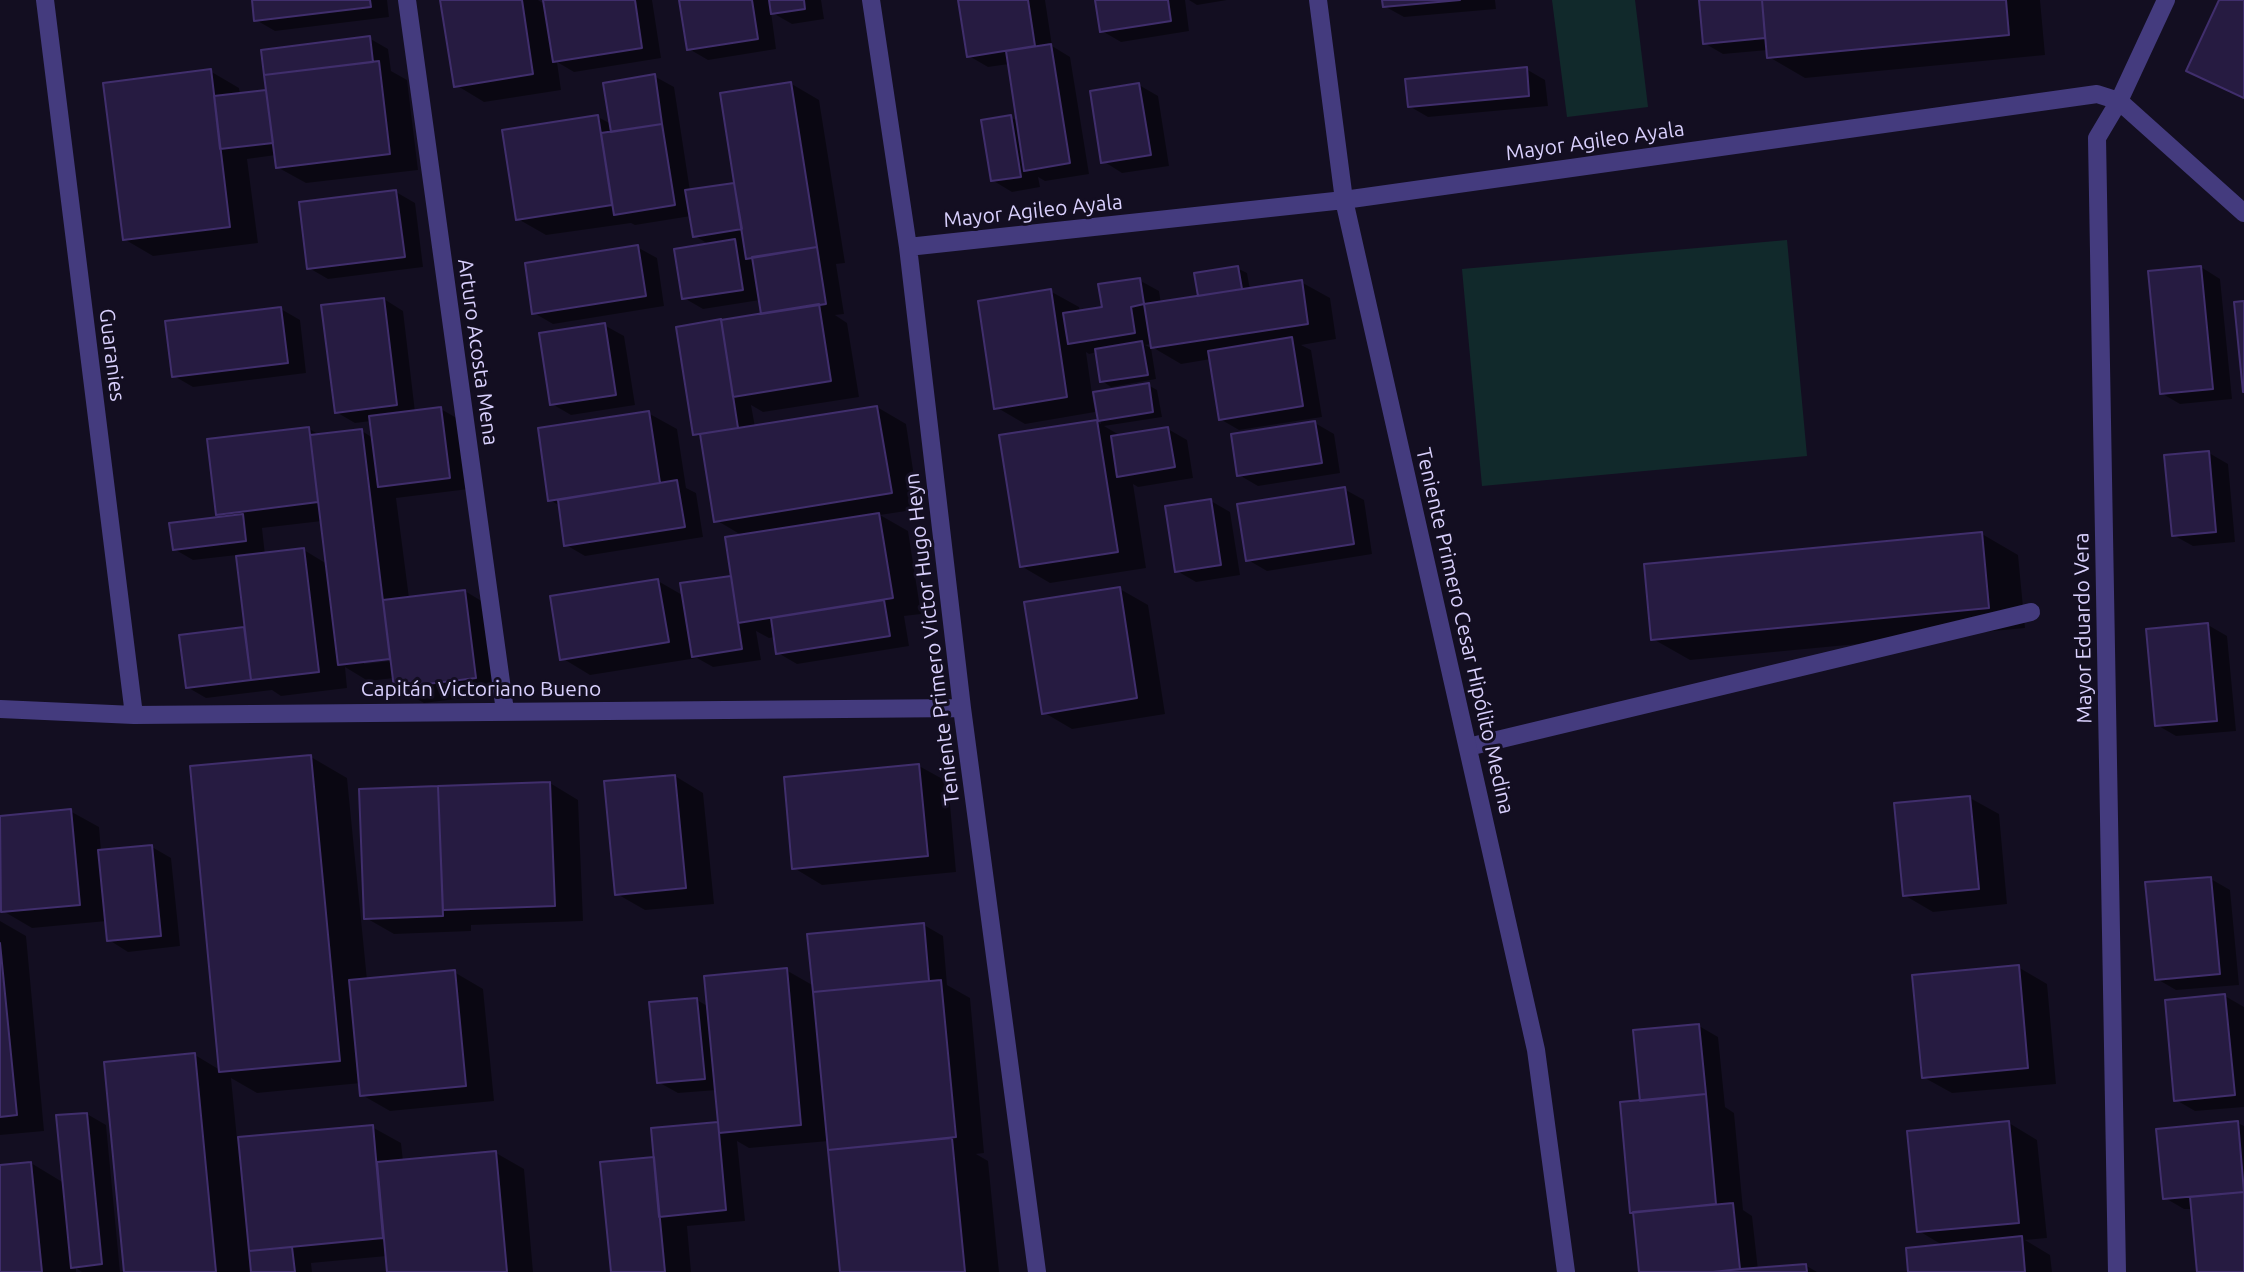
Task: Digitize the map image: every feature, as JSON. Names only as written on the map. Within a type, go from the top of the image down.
[{"type":"street","name":"Guaranies","points":[[45,0],[134,715]]},
{"type":"street","name":"Arturo Acosta Mena","points":[[407,0],[505,711]]},
{"type":"street","name":"Teniente Primero Victor Hugo Heyn","points":[[871,0],[908,247],[962,708],[1037,1272]]},
{"type":"street","name":"Teniente Primero Cesar Hipólito Medina","points":[[1318,0],[1344,200],[1536,1050],[1566,1272]]},
{"type":"street","name":"Mayor Eduardo Vera","points":[[2117,1272],[2097,138],[2119,101],[2166,0]]},
{"type":"street","name":"Mayor Agileo Ayala","points":[[908,247],[1344,200],[2097,94],[2119,101]]},
{"type":"street","points":[[2119,101],[2244,213]]},
{"type":"street","points":[[1468,747],[2031,612]]},
{"type":"street","name":"Capitán Victoriano Bueno","points":[[0,709],[134,715],[962,708]]},
{"type":"green space","points":[[1552,0],[1635,0],[1648,107],[1567,117]]},
{"type":"green space","points":[[1787,240],[1807,456],[1482,486],[1462,269]]},
{"type":"building","points":[[252,0],[370,0],[371,7],[254,21]]},
{"type":"building","points":[[440,0],[522,0],[533,74],[454,87]]},
{"type":"building","points":[[543,0],[635,0],[642,48],[553,62]]},
{"type":"building","points":[[679,0],[752,0],[758,39],[687,50]]},
{"type":"building","points":[[769,0],[804,0],[805,9],[771,14]]},
{"type":"building","points":[[958,0],[1028,0],[1035,46],[967,57]]},
{"type":"building","points":[[1095,0],[1168,0],[1171,21],[1100,32]]},
{"type":"building","points":[[1382,0],[1460,0],[1383,7]]},
{"type":"building","points":[[1699,0],[1762,0],[1765,38],[1703,44]]},
{"type":"building","points":[[1762,0],[2006,0],[2009,35],[1767,58]]},
{"type":"building","points":[[2219,0],[2244,0],[2244,98],[2186,71]]},
{"type":"building","points":[[370,36],[373,62],[264,75],[261,50]]},
{"type":"building","points":[[1051,44],[1070,163],[1024,171],[1006,51]]},
{"type":"building","points":[[379,61],[390,154],[276,168],[264,75]]},
{"type":"building","points":[[1527,67],[1529,96],[1408,107],[1405,79]]},
{"type":"building","points":[[211,69],[230,227],[123,240],[103,83]]},
{"type":"building","points":[[655,74],[662,124],[611,132],[603,83]]},
{"type":"building","points":[[791,82],[817,247],[746,259],[720,93]]},
{"type":"building","points":[[1139,83],[1151,155],[1101,163],[1090,91]]},
{"type":"building","points":[[266,90],[273,143],[220,149],[214,96]]},
{"type":"building","points":[[598,115],[612,205],[516,220],[502,130]]},
{"type":"building","points":[[1011,115],[1021,177],[991,181],[981,120]]},
{"type":"building","points":[[662,124],[675,205],[614,215],[601,133]]},
{"type":"building","points":[[734,183],[742,229],[693,237],[685,190]]},
{"type":"building","points":[[396,190],[405,257],[307,269],[299,202]]},
{"type":"building","points":[[735,239],[743,290],[682,299],[674,249]]},
{"type":"building","points":[[638,245],[646,296],[532,314],[525,263]]},
{"type":"building","points":[[817,247],[826,304],[761,314],[752,257]]},
{"type":"building","points":[[1238,266],[1242,289],[1198,296],[1194,273]]},
{"type":"building","points":[[2201,266],[2213,389],[2160,394],[2148,271]]},
{"type":"building","points":[[1140,278],[1144,304],[1131,307],[1135,333],[1068,344],[1063,313],[1102,307],[1098,284]]},
{"type":"building","points":[[1302,280],[1308,324],[1151,348],[1144,304]]},
{"type":"building","points":[[1051,289],[1067,397],[994,409],[978,301]]},
{"type":"building","points":[[384,298],[397,405],[335,413],[321,305]]},
{"type":"building","points":[[2244,301],[2244,392],[2243,392],[2234,302]]},
{"type":"building","points":[[819,304],[831,381],[733,397],[721,320]]},
{"type":"building","points":[[281,307],[288,363],[172,377],[165,321]]},
{"type":"building","points":[[721,319],[738,428],[693,435],[676,327]]},
{"type":"building","points":[[605,323],[616,395],[550,405],[539,333]]},
{"type":"building","points":[[1292,337],[1303,406],[1219,420],[1208,351]]},
{"type":"building","points":[[1142,341],[1148,375],[1100,382],[1095,349]]},
{"type":"building","points":[[1149,383],[1153,412],[1098,421],[1093,392]]},
{"type":"building","points":[[877,406],[892,493],[714,522],[700,434]]},
{"type":"building","points":[[441,407],[450,478],[378,487],[369,416]]},
{"type":"building","points":[[649,411],[660,483],[548,501],[538,428]]},
{"type":"building","points":[[1097,420],[1118,552],[1020,567],[999,435]]},
{"type":"building","points":[[1315,421],[1322,463],[1237,476],[1231,434]]},
{"type":"building","points":[[309,427],[318,502],[216,515],[207,439]]},
{"type":"building","points":[[1168,427],[1175,467],[1117,477],[1111,436]]},
{"type":"building","points":[[362,429],[390,659],[338,665],[310,435]]},
{"type":"building","points":[[2209,451],[2216,532],[2172,536],[2164,455]]},
{"type":"building","points":[[677,480],[685,527],[564,546],[558,500]]},
{"type":"building","points":[[1345,487],[1354,544],[1246,561],[1237,504]]},
{"type":"building","points":[[1211,499],[1221,565],[1175,572],[1165,506]]},
{"type":"building","points":[[879,513],[893,598],[738,623],[725,537]]},
{"type":"building","points":[[243,514],[246,541],[173,550],[169,523]]},
{"type":"building","points":[[1982,532],[1989,608],[1651,640],[1644,564]]},
{"type":"building","points":[[304,548],[319,672],[251,680],[236,556]]},
{"type":"building","points":[[731,576],[742,649],[692,657],[680,583]]},
{"type":"building","points":[[658,579],[669,642],[560,660],[550,596]]},
{"type":"building","points":[[1120,587],[1137,698],[1042,714],[1024,602]]},
{"type":"building","points":[[465,590],[476,678],[394,688],[383,600]]},
{"type":"building","points":[[884,600],[890,636],[776,654],[771,618]]},
{"type":"building","points":[[2208,623],[2217,721],[2155,726],[2146,629]]},
{"type":"building","points":[[244,627],[251,680],[186,688],[179,635]]},
{"type":"building","points":[[311,755],[340,1061],[219,1072],[190,766]]},
{"type":"building","points":[[919,764],[928,856],[792,869],[784,777]]},
{"type":"building","points":[[675,775],[686,888],[615,895],[604,781]]},
{"type":"building","points":[[550,782],[555,906],[443,910],[438,786]]},
{"type":"building","points":[[438,786],[443,916],[364,919],[359,789]]},
{"type":"building","points":[[1970,796],[1979,889],[1903,896],[1894,803]]},
{"type":"building","points":[[71,809],[80,905],[1,912],[0,816]]},
{"type":"building","points":[[152,845],[161,936],[107,941],[98,850]]},
{"type":"building","points":[[2211,877],[2220,974],[2155,980],[2145,882]]},
{"type":"building","points":[[924,923],[929,981],[813,992],[807,934]]},
{"type":"building","points":[[0,943],[17,1115],[0,1117]]},
{"type":"building","points":[[2019,965],[2028,1068],[1922,1078],[1912,975]]},
{"type":"building","points":[[787,968],[801,1125],[719,1133],[704,976]]},
{"type":"building","points":[[455,970],[466,1086],[360,1096],[349,980]]},
{"type":"building","points":[[941,980],[956,1137],[828,1150],[813,992]]},
{"type":"building","points":[[2225,994],[2235,1095],[2174,1101],[2165,1000]]},
{"type":"building","points":[[697,998],[705,1079],[657,1083],[649,1002]]},
{"type":"building","points":[[1699,1024],[1706,1094],[1640,1101],[1633,1030]]},
{"type":"building","points":[[195,1053],[216,1272],[124,1272],[104,1062]]},
{"type":"building","points":[[1706,1094],[1716,1204],[1630,1213],[1620,1102]]},
{"type":"building","points":[[87,1113],[102,1264],[71,1268],[56,1115]]},
{"type":"building","points":[[2009,1121],[2019,1223],[1917,1232],[1907,1131]]},
{"type":"building","points":[[2238,1121],[2244,1192],[2163,1199],[2156,1129]]},
{"type":"building","points":[[718,1122],[726,1210],[659,1217],[651,1128]]},
{"type":"building","points":[[373,1125],[383,1238],[249,1251],[238,1137]]},
{"type":"building","points":[[952,1138],[965,1272],[840,1272],[828,1150]]},
{"type":"building","points":[[496,1151],[507,1272],[387,1272],[377,1162]]},
{"type":"building","points":[[654,1157],[665,1272],[611,1272],[600,1162]]},
{"type":"building","points":[[31,1162],[42,1272],[0,1272],[0,1165]]},
{"type":"building","points":[[2244,1192],[2244,1272],[2197,1272],[2190,1197]]},
{"type":"building","points":[[1733,1203],[1740,1269],[1713,1272],[1639,1272],[1633,1212]]},
{"type":"building","points":[[2022,1236],[2025,1272],[1908,1272],[1906,1248]]},
{"type":"building","points":[[292,1247],[295,1272],[251,1272],[249,1251]]},
{"type":"building","points":[[1806,1264],[1807,1272],[1713,1272],[1740,1269]]}]
